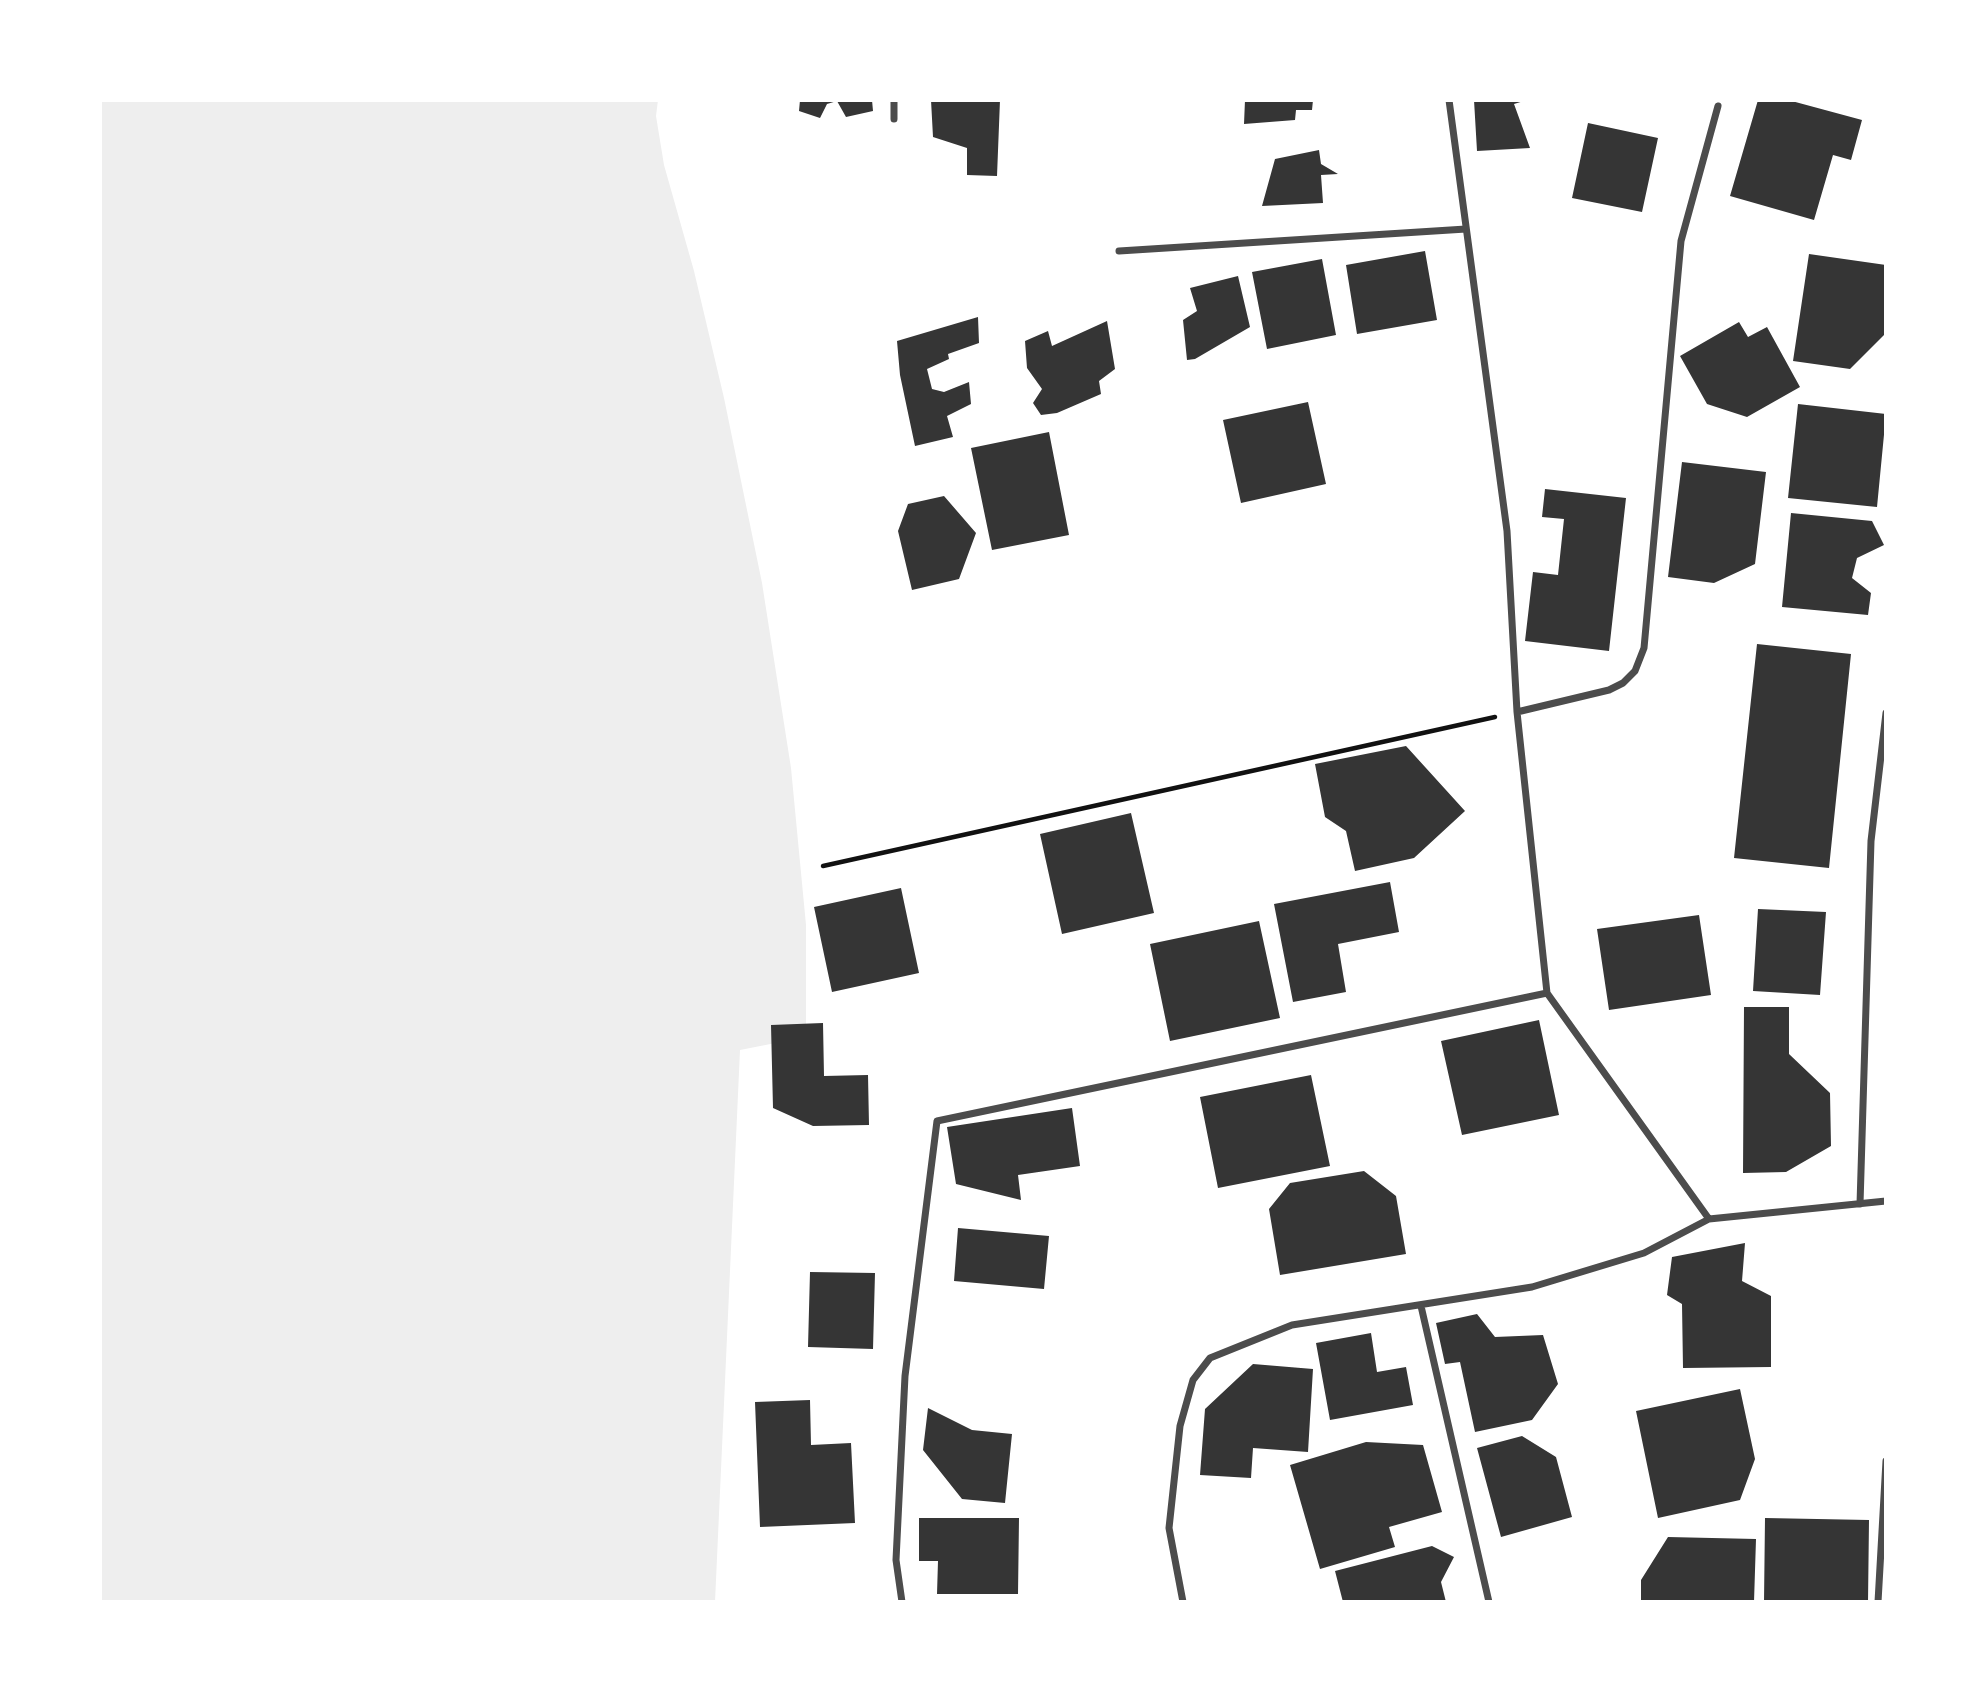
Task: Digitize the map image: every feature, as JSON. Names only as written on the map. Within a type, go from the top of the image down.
[{"type":"street","points":[[894,100],[894,119]]},
{"type":"street","points":[[1449,100],[1507,531],[1517,712],[1547,993],[1709,1219]]},
{"type":"street","points":[[1517,712],[1609,690],[1623,684],[1635,671],[1644,648],[1681,241],[1718,106]]},
{"type":"street","points":[[1119,251],[1466,229]]},
{"type":"street","points":[[1860,1204],[1871,841],[1886,713]]},
{"type":"street","points":[[902,1602],[896,1560],[905,1376],[937,1121],[1547,993]]},
{"type":"street","points":[[1183,1602],[1169,1528],[1180,1426],[1193,1380],[1210,1357],[1292,1325],[1532,1287],[1644,1253],[1709,1219],[1886,1201]]},
{"type":"street","points":[[1420,1306],[1489,1602]]},
{"type":"street","points":[[1878,1602],[1886,1461]]},
{"type":"path","points":[[823,866],[1517,712]]},
{"type":"shaded area","points":[[100,100],[658,100],[656,116],[664,165],[694,271],[724,398],[762,583],[791,768],[806,925],[806,1037],[740,1050],[715,1602],[100,1602]]},
{"type":"building","points":[[800,100],[872,100],[873,111],[846,117],[837,101],[827,104],[820,118],[799,111]]},
{"type":"building","points":[[931,100],[1000,100],[997,176],[967,175],[967,148],[933,137]]},
{"type":"building","points":[[1245,100],[1313,100],[1312,110],[1296,110],[1295,120],[1244,124]]},
{"type":"building","points":[[1474,100],[1527,100],[1514,104],[1530,148],[1477,151]]},
{"type":"building","points":[[1758,100],[1788,100],[1862,120],[1851,160],[1833,155],[1814,220],[1730,196]]},
{"type":"building","points":[[1588,123],[1658,138],[1642,212],[1572,198]]},
{"type":"building","points":[[1319,150],[1321,164],[1338,174],[1321,175],[1323,203],[1262,206],[1275,159]]},
{"type":"building","points":[[1425,251],[1437,320],[1357,334],[1346,265]]},
{"type":"building","points":[[1809,254],[1886,265],[1886,333],[1850,369],[1793,361]]},
{"type":"building","points":[[1322,259],[1336,335],[1267,349],[1252,272]]},
{"type":"building","points":[[1238,276],[1250,327],[1195,359],[1187,360],[1183,320],[1197,311],[1190,288]]},
{"type":"building","points":[[978,317],[979,343],[948,354],[949,359],[927,369],[932,389],[944,392],[969,382],[971,404],[947,416],[953,437],[915,446],[900,375],[897,341]]},
{"type":"building","points":[[1107,321],[1115,369],[1099,381],[1101,394],[1057,413],[1041,415],[1033,403],[1042,389],[1027,368],[1025,341],[1048,331],[1052,346]]},
{"type":"building","points":[[1739,322],[1748,337],[1767,327],[1800,387],[1747,417],[1707,404],[1680,356]]},
{"type":"building","points":[[1308,402],[1326,484],[1241,503],[1223,420]]},
{"type":"building","points":[[1798,404],[1886,414],[1877,507],[1788,498]]},
{"type":"building","points":[[1049,432],[1069,535],[992,550],[971,448]]},
{"type":"building","points":[[1682,462],[1766,472],[1755,564],[1714,583],[1668,577]]},
{"type":"building","points":[[1545,489],[1626,498],[1609,651],[1525,641],[1533,572],[1558,575],[1564,519],[1542,517]]},
{"type":"building","points":[[944,496],[976,533],[959,579],[912,590],[898,531],[908,504]]},
{"type":"building","points":[[1791,513],[1872,521],[1884,545],[1857,558],[1852,578],[1871,593],[1868,615],[1782,607]]},
{"type":"building","points":[[1757,644],[1851,654],[1829,868],[1734,858]]},
{"type":"building","points":[[1406,746],[1465,811],[1414,858],[1355,871],[1346,831],[1325,817],[1315,764]]},
{"type":"building","points":[[1131,813],[1154,913],[1062,934],[1040,834]]},
{"type":"building","points":[[1390,882],[1399,932],[1338,944],[1346,992],[1293,1002],[1274,904]]},
{"type":"building","points":[[901,888],[919,973],[832,992],[814,907]]},
{"type":"building","points":[[1758,909],[1826,912],[1820,995],[1753,991]]},
{"type":"building","points":[[1699,915],[1711,995],[1609,1010],[1597,929]]},
{"type":"building","points":[[1259,921],[1280,1018],[1170,1041],[1150,944]]},
{"type":"building","points":[[1744,1007],[1789,1007],[1789,1054],[1830,1093],[1831,1146],[1786,1172],[1743,1173]]},
{"type":"building","points":[[1539,1020],[1559,1115],[1462,1135],[1441,1041]]},
{"type":"building","points":[[823,1023],[824,1076],[868,1075],[869,1125],[813,1126],[773,1108],[771,1025]]},
{"type":"building","points":[[1311,1075],[1330,1166],[1218,1188],[1200,1097]]},
{"type":"building","points":[[1072,1108],[1080,1166],[1018,1175],[1021,1200],[956,1184],[947,1127]]},
{"type":"building","points":[[1364,1171],[1396,1196],[1406,1254],[1280,1275],[1269,1209],[1290,1183]]},
{"type":"building","points":[[958,1228],[1049,1236],[1044,1289],[954,1281]]},
{"type":"building","points":[[1745,1243],[1742,1281],[1771,1296],[1771,1367],[1683,1368],[1682,1304],[1667,1295],[1672,1257]]},
{"type":"building","points":[[810,1272],[875,1273],[873,1349],[808,1347]]},
{"type":"building","points":[[1477,1314],[1495,1337],[1543,1335],[1558,1384],[1532,1420],[1475,1432],[1460,1362],[1445,1364],[1436,1323]]},
{"type":"building","points":[[1371,1333],[1377,1372],[1406,1367],[1413,1405],[1330,1420],[1316,1343]]},
{"type":"building","points":[[1253,1364],[1313,1369],[1308,1452],[1253,1448],[1251,1478],[1200,1475],[1205,1409]]},
{"type":"building","points":[[1740,1389],[1755,1459],[1740,1500],[1658,1518],[1636,1411]]},
{"type":"building","points":[[810,1400],[811,1445],[851,1443],[855,1523],[760,1527],[755,1402]]},
{"type":"building","points":[[928,1408],[972,1430],[1012,1434],[1005,1503],[962,1499],[923,1450]]},
{"type":"building","points":[[1522,1436],[1556,1457],[1572,1517],[1501,1537],[1477,1448]]},
{"type":"building","points":[[1366,1442],[1423,1445],[1442,1512],[1389,1527],[1395,1547],[1320,1569],[1290,1465]]},
{"type":"building","points":[[919,1518],[1019,1518],[1018,1594],[937,1594],[938,1561],[919,1561]]},
{"type":"building","points":[[1765,1518],[1869,1520],[1868,1602],[1764,1602]]},
{"type":"building","points":[[1668,1537],[1756,1539],[1754,1602],[1641,1602],[1641,1580]]},
{"type":"building","points":[[1432,1546],[1454,1557],[1441,1582],[1446,1602],[1343,1602],[1335,1571]]}]
